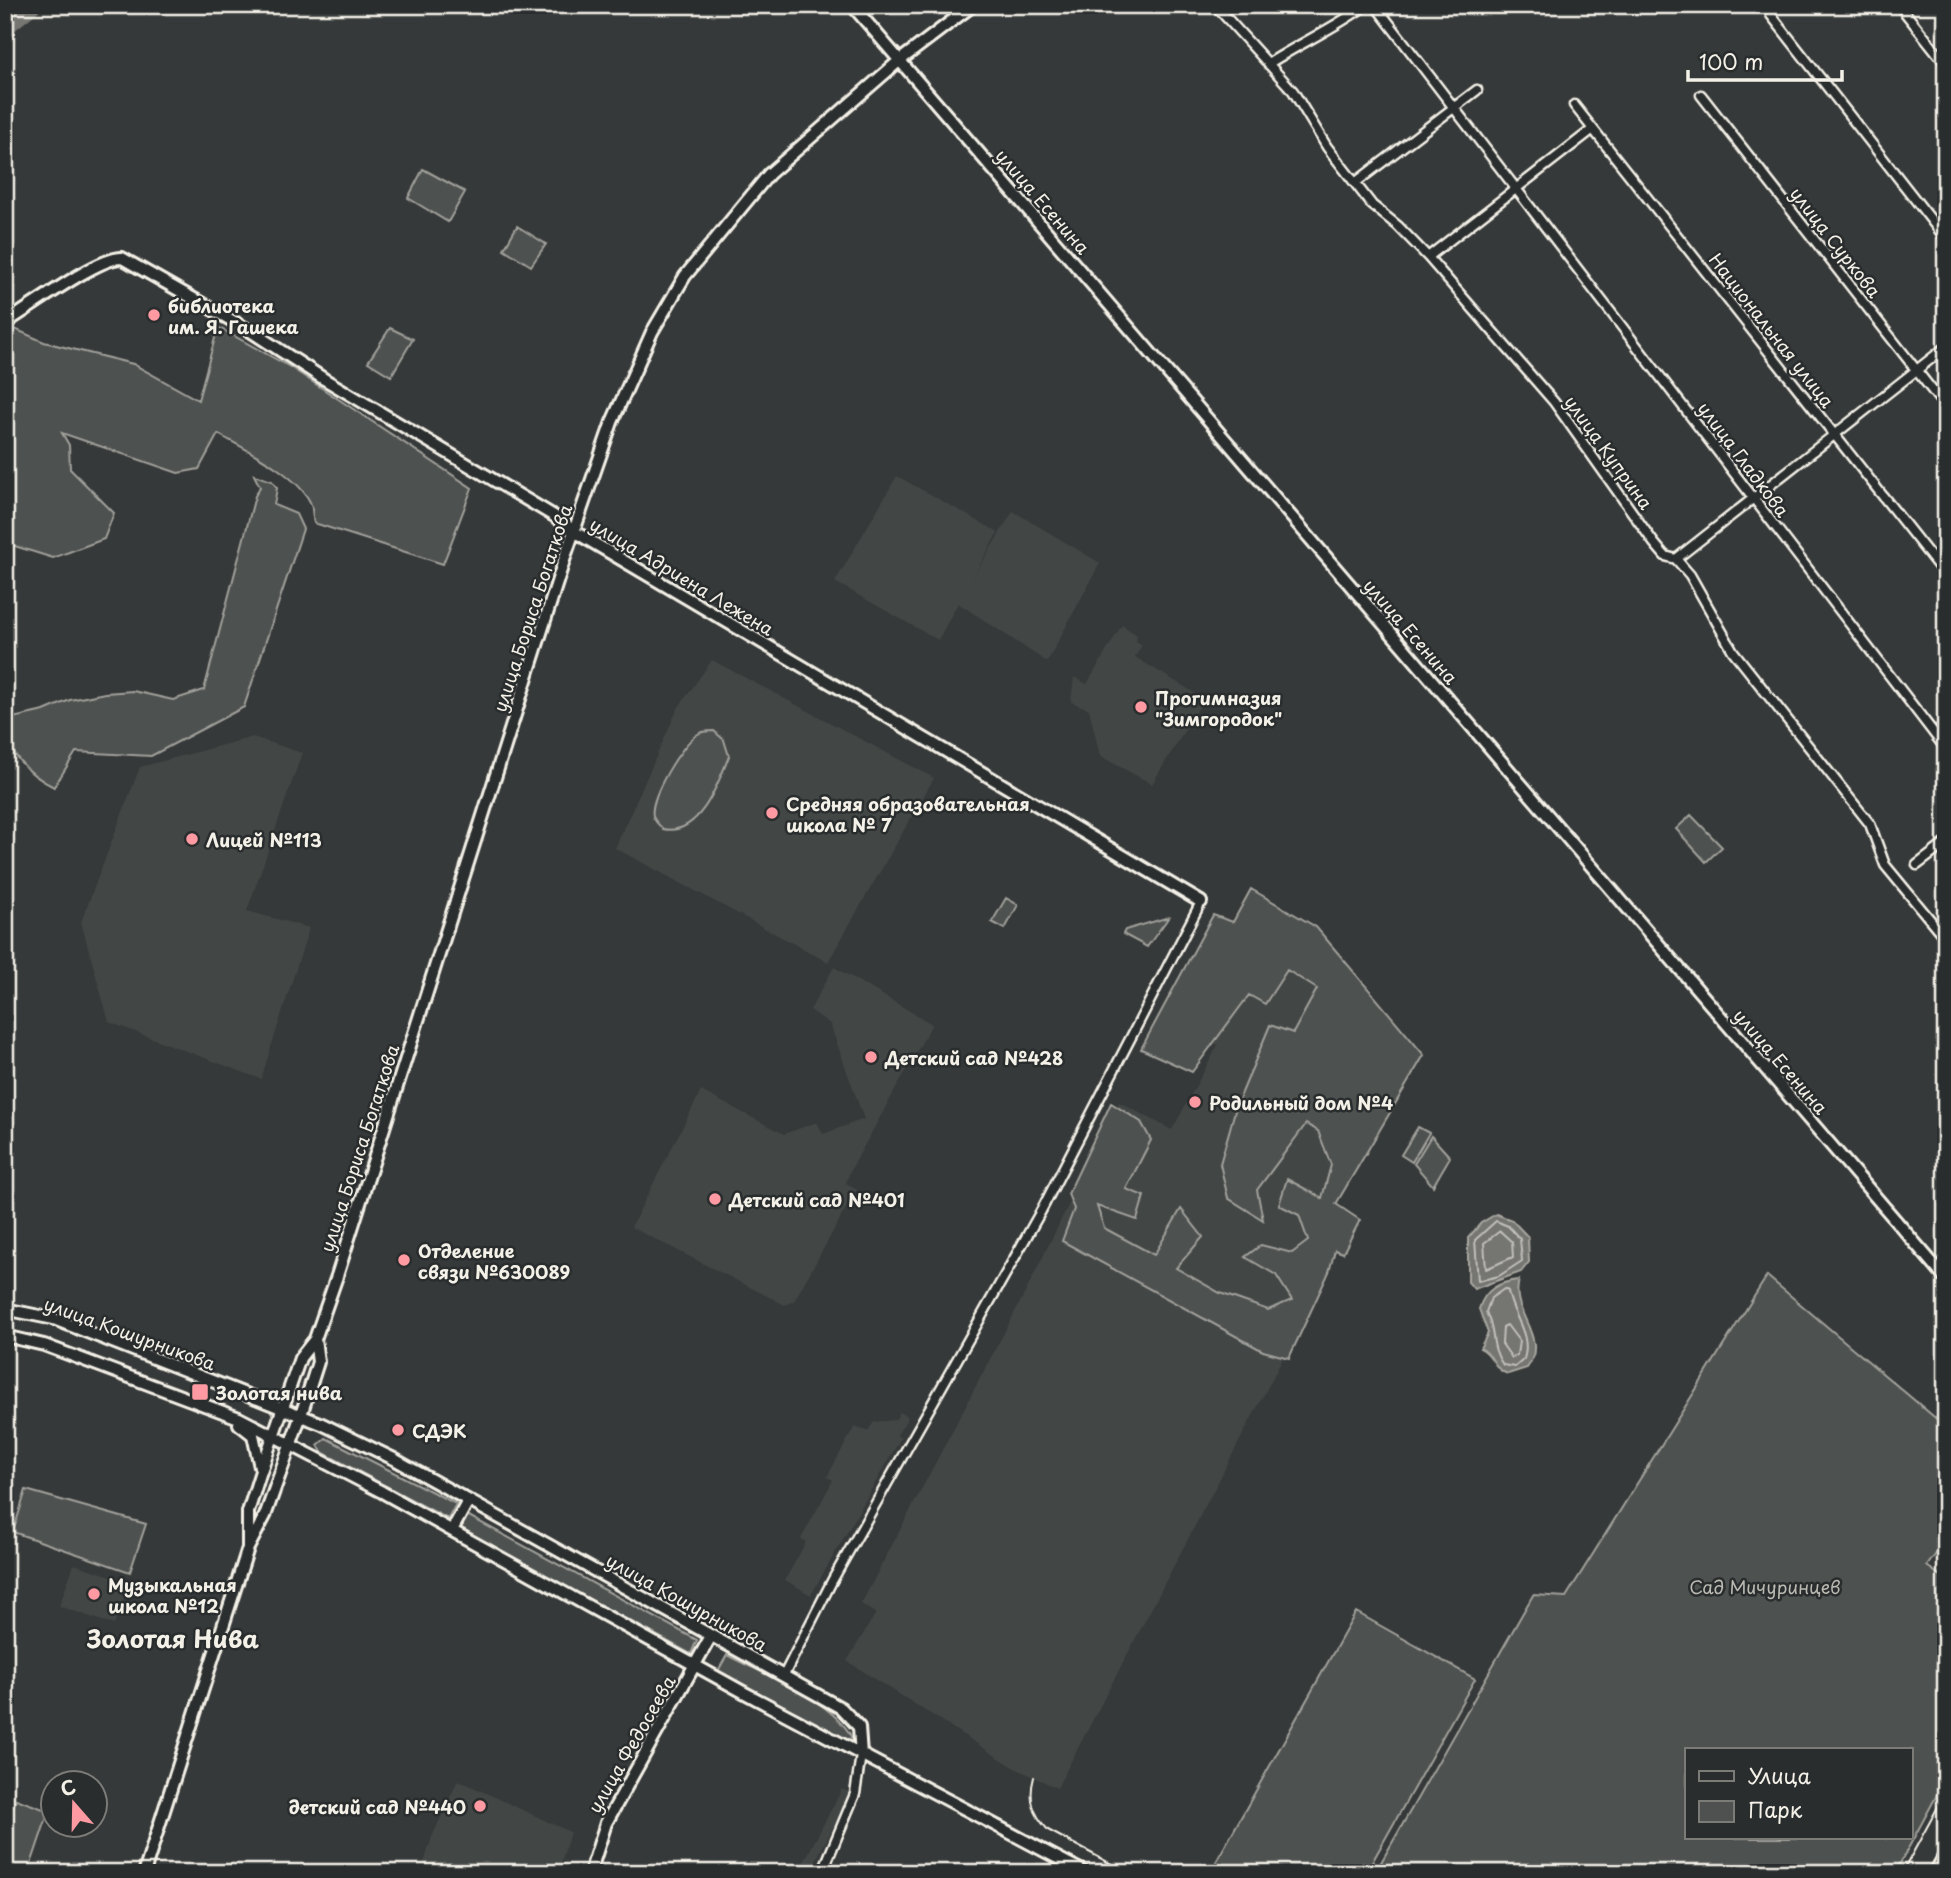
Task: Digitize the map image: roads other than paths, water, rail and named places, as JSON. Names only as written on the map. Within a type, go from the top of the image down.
[{"type":"main road","name":"улица Есенина","points":[[852,5],[1946,1279]]},
{"type":"main road","name":"улица Бориса Богаткова","points":[[248,1548],[248,1512],[260,1474],[300,1358],[315,1339],[575,532],[628,383],[652,332],[685,276],[769,174],[899,61],[973,5]]},
{"type":"main road","name":"улица Адриена Лежена","points":[[5,323],[95,266],[113,257],[122,258],[252,332],[324,379],[554,516],[575,532],[1200,902]]},
{"type":"main road","name":"улица Кошурникова","points":[[5,1309],[54,1319],[301,1415],[394,1459],[841,1707],[859,1727],[862,1755]]},
{"type":"main road","points":[[5,1336],[44,1345],[214,1407],[452,1530],[696,1666],[1086,1873]]},
{"type":"main road","name":"улица Бориса Богаткова","points":[[144,1873],[248,1548],[265,1517],[318,1362],[315,1339]]},
{"type":"main road","points":[[214,1407],[253,1435],[260,1474]]},
{"type":"main road","points":[[452,1530],[468,1501]]},
{"type":"main road","name":"улица Федосеева","points":[[590,1873],[606,1823],[711,1636]]},
{"type":"main road","points":[[1936,1873],[1946,1855]]},
{"type":"street","name":"улица Куприна","points":[[1215,5],[1293,91],[1327,148],[1372,205],[1428,257],[1553,402],[1654,543],[1665,556],[1676,559],[1690,575],[1733,651],[1870,824],[1885,866],[1946,939]]},
{"type":"street","points":[[1268,64],[1300,43],[1339,24],[1366,5]]},
{"type":"street","name":"улица Гладкова","points":[[1375,5],[1946,749]]},
{"type":"street","points":[[1899,5],[1946,64]]},
{"type":"street","points":[[1771,15],[1946,239]]},
{"type":"street","points":[[1354,183],[1478,90]]},
{"type":"street","name":"улица Суркова","points":[[1701,95],[1946,408]]},
{"type":"street","name":"Национальная улица","points":[[1574,105],[1946,576]]},
{"type":"street","points":[[1428,257],[1593,129]]},
{"type":"street","points":[[1676,559],[1946,347]]},
{"type":"street","points":[[1917,865],[1946,843]]},
{"type":"street","points":[[784,1675],[832,1581],[1041,1211],[1200,902]]},
{"type":"street","points":[[822,1873],[855,1794],[862,1755]]},
{"type":"water","points":[[1496,1214],[1512,1220],[1528,1237],[1529,1262],[1521,1272],[1474,1289],[1468,1282],[1468,1238],[1481,1223]]},
{"type":"water","points":[[1519,1280],[1519,1303],[1532,1335],[1533,1357],[1527,1368],[1508,1374],[1499,1369],[1480,1348],[1488,1333],[1479,1309],[1485,1296],[1494,1288]]},
{"type":"waterway","points":[[5,26],[31,5]]},
{"type":"tram line","points":[[1034,1777],[1033,1806],[1048,1830],[1128,1873]]},
{"type":"tram line","points":[[1902,1873],[1946,1792]]},
{"type":"place","name":"библиотека им. Я. Гашека","points":[[154,315]]},
{"type":"place","name":"Прогимназия \"Зимгородок\"","points":[[1141,707]]},
{"type":"place","name":"Средняя образовательная школа № 7","points":[[772,813]]},
{"type":"place","name":"Лицей №113","points":[[192,839]]},
{"type":"place","name":"Детский сад №428","points":[[871,1057]]},
{"type":"place","name":"Родильный дом №4","points":[[1195,1102]]},
{"type":"place","name":"Детский сад №401","points":[[715,1199]]},
{"type":"place","name":"Отделение связи №630089","points":[[404,1260]]},
{"type":"place","name":"Золотая нива","points":[[200,1392]]},
{"type":"place","name":"СДЭК","points":[[398,1430]]},
{"type":"place","name":"Музыкальная школа №12","points":[[94,1594]]},
{"type":"place","name":"детский сад №440","points":[[480,1806]]},
{"type":"district","name":"Золотая Нива","points":[[173,1638]]},
{"type":"park label","name":"Сад Мичуринцев","points":[[1765,1586]]}]
